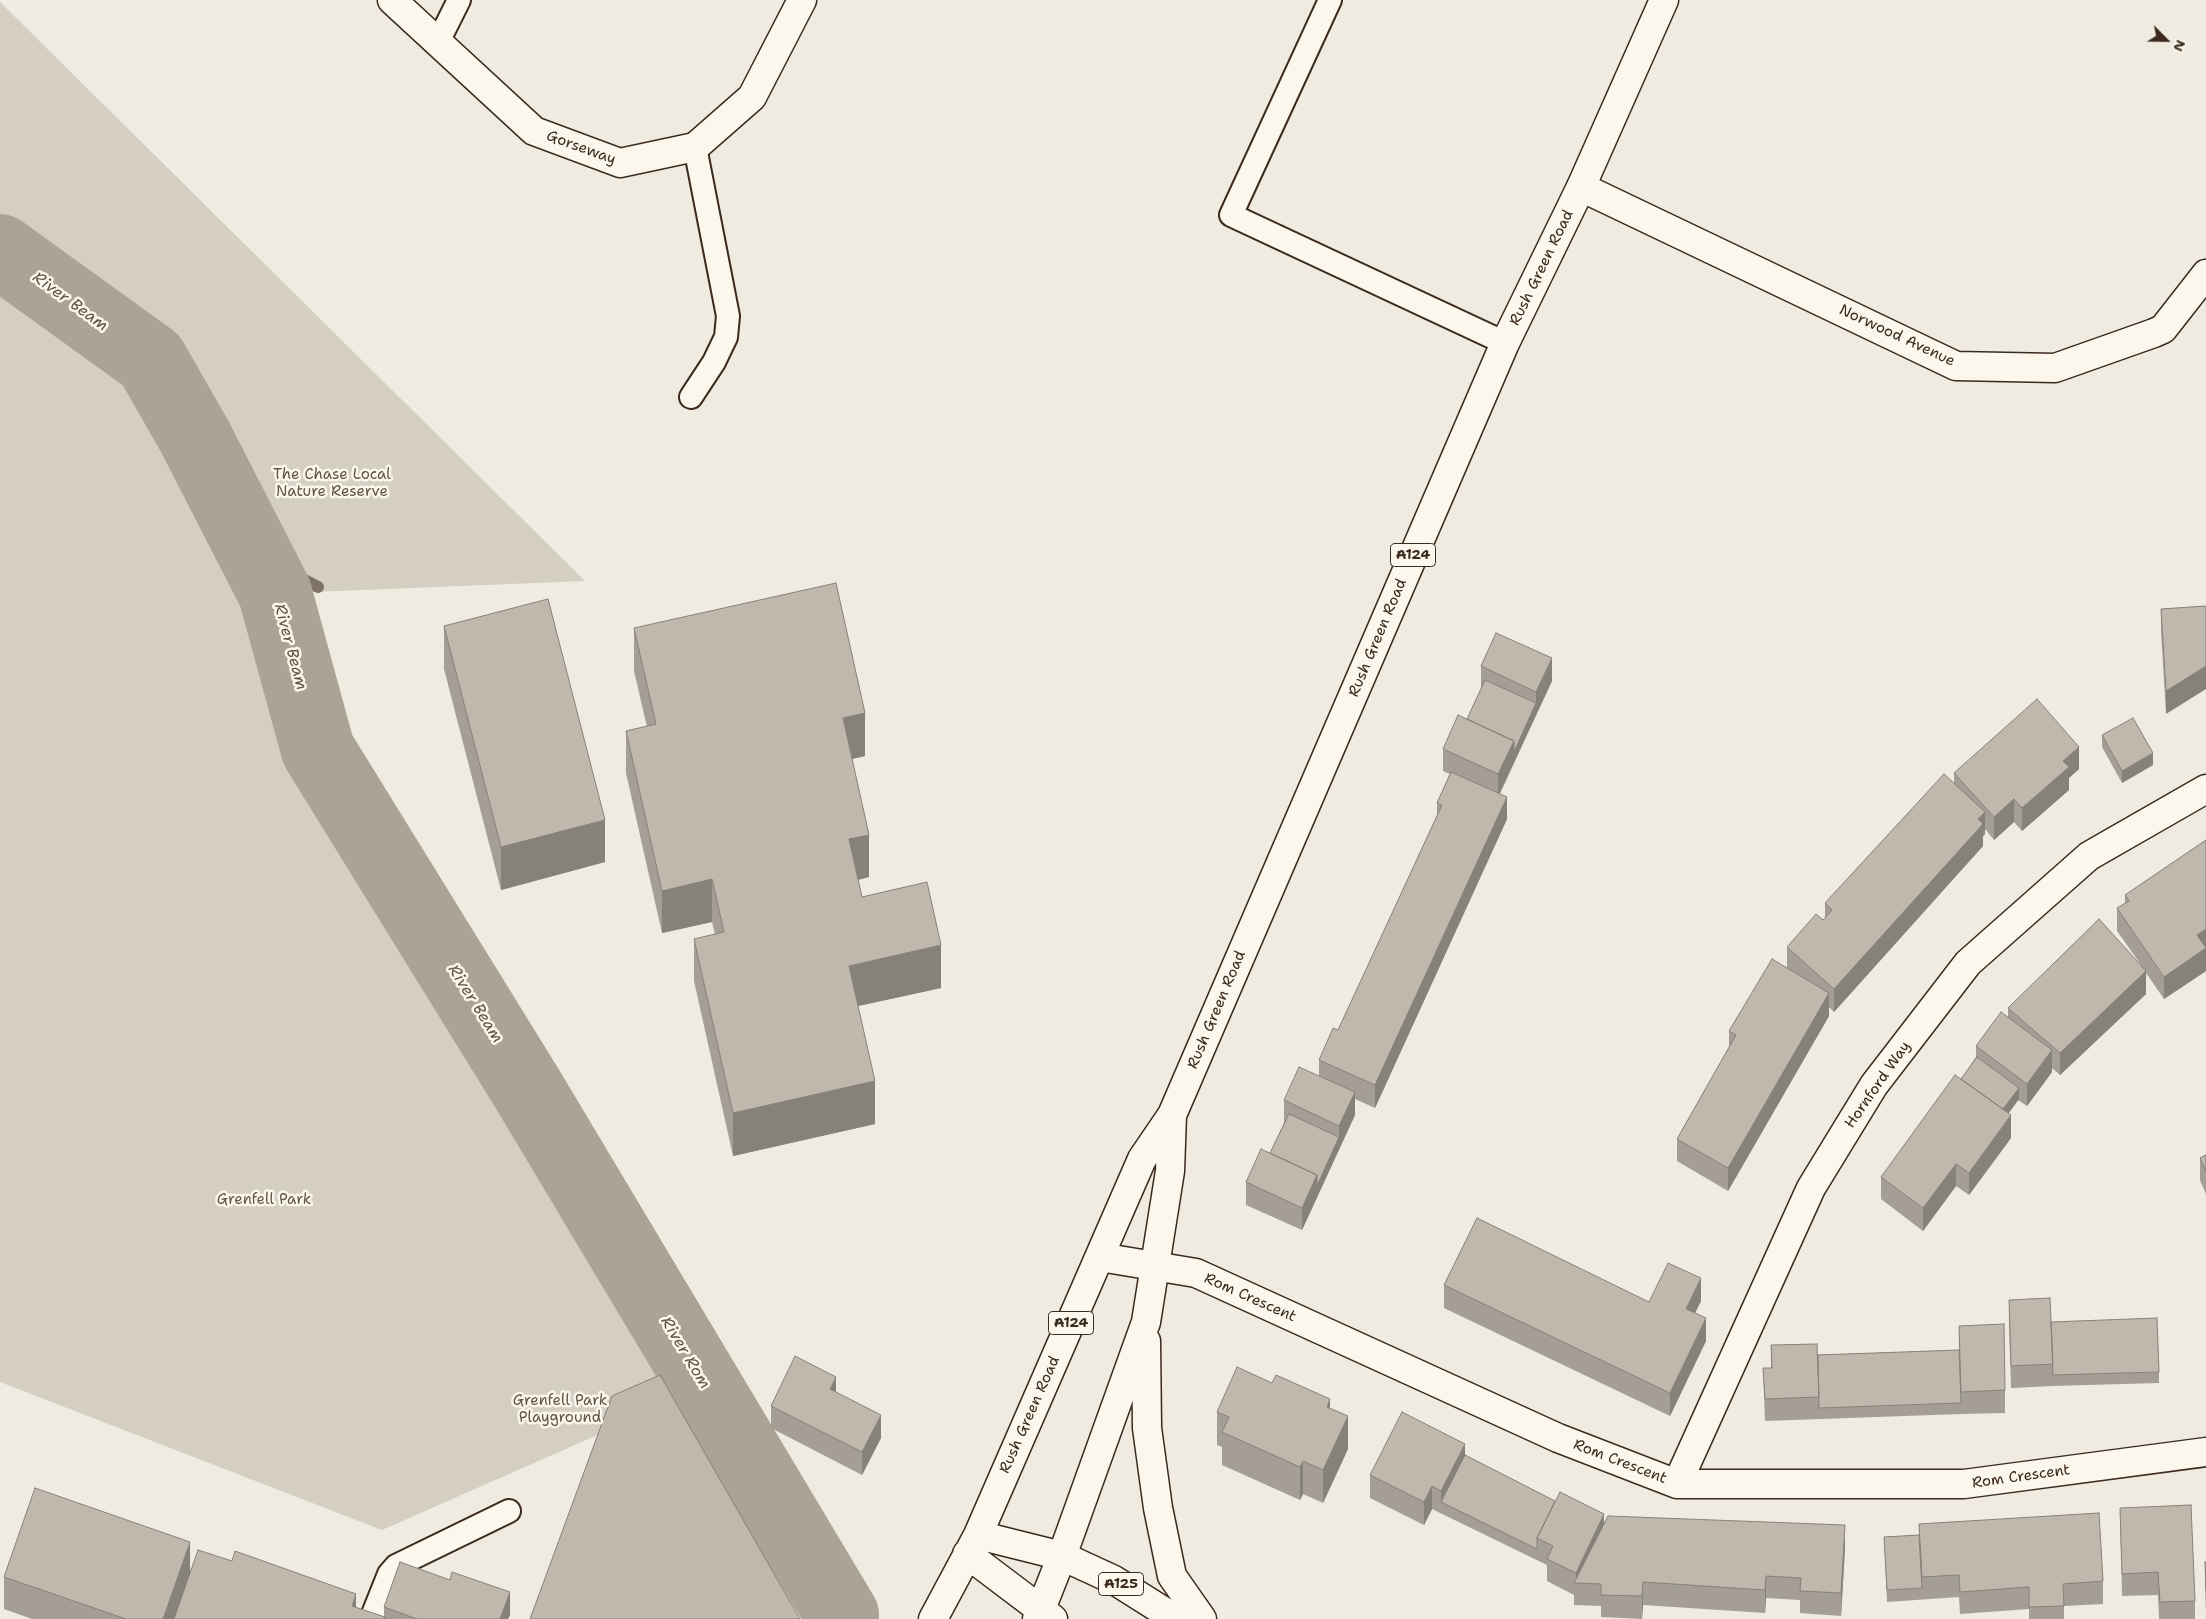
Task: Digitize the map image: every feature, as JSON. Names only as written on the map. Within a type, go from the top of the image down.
[{"type":"street","name":"Gorseway","points":[[392,0],[534,131],[620,164],[695,147],[752,97],[802,0]]},
{"type":"street","name":"Rush Green Road","points":[[933,1619],[972,1544],[1142,1159],[1172,1115],[1505,343],[1581,187],[1664,0]]},
{"type":"street","name":"Norwood Avenue","points":[[1581,187],[1956,366],[2055,368],[2154,333],[2163,329],[2206,274]]},
{"type":"street","name":"Hornford Way","points":[[1677,1484],[1811,1188],[1874,1085],[1968,963],[1982,950],[2089,856],[2206,789]]},
{"type":"street","name":"Rush Green Road","points":[[1172,1115],[1170,1171],[1146,1322],[1147,1428],[1158,1508],[1172,1576],[1202,1619]]},
{"type":"street","name":"Rom Crescent","points":[[1100,1257],[1196,1273],[1558,1438],[1677,1484],[1964,1484],[2206,1452]]},
{"type":"street","name":"Rush Green Road","points":[[1044,1616],[1062,1556],[1146,1322]]},
{"type":"street","name":"A125","points":[[972,1544],[1062,1556],[1114,1580],[1176,1619]]},
{"type":"street","points":[[972,1544],[1044,1616]]},
{"type":"lane","points":[[438,42],[459,0]]},
{"type":"lane","points":[[1330,0],[1231,215],[1505,343]]},
{"type":"lane","points":[[691,397],[714,362],[726,337],[728,316],[695,147]]},
{"type":"lane","points":[[371,1619],[389,1574],[396,1566],[508,1511]]},
{"type":"green space","name":"Grenfell Park","points":[[0,2],[585,581],[263,594],[278,683],[391,892],[613,1273],[833,1619],[804,1619],[661,1407],[382,1530],[0,1382]]},
{"type":"building","points":[[836,583],[865,713],[843,718],[869,835],[849,839],[862,897],[927,882],[941,945],[849,966],[875,1081],[733,1113],[694,939],[724,932],[712,879],[662,891],[626,731],[656,724],[634,628]]},
{"type":"building","points":[[548,599],[605,820],[501,847],[444,626]]},
{"type":"building","points":[[2206,606],[2206,666],[2166,691],[2161,609]]},
{"type":"building","points":[[1496,633],[1552,658],[1536,692],[1481,666]]},
{"type":"building","points":[[1485,680],[1536,703],[1514,752],[1514,741],[1467,719]]},
{"type":"building","points":[[2037,699],[2079,747],[2063,761],[2069,767],[2022,808],[2014,799],[1994,817],[1954,773]]},
{"type":"building","points":[[1458,715],[1514,741],[1498,774],[1443,749]]},
{"type":"building","points":[[2133,718],[2153,753],[2122,771],[2102,735]]},
{"type":"building","points":[[1451,772],[1507,797],[1375,1085],[1319,1060],[1333,1028],[1338,1030],[1442,805],[1437,803]]},
{"type":"building","points":[[1944,774],[1985,812],[1978,819],[1983,824],[1834,989],[1787,947],[1816,914],[1823,920],[1832,910],[1825,903]]},
{"type":"building","points":[[2206,840],[2206,929],[2197,935],[2206,948],[2164,977],[2117,908],[2129,901],[2125,895]]},
{"type":"building","points":[[2099,919],[2146,971],[2060,1053],[2008,1008]]},
{"type":"building","points":[[1772,959],[1829,993],[1728,1168],[1677,1139],[1736,1035],[1729,1031]]},
{"type":"building","points":[[2001,1012],[2052,1050],[2027,1084],[1976,1046]]},
{"type":"building","points":[[1977,1057],[2019,1088],[2003,1109],[1961,1079]]},
{"type":"building","points":[[1299,1067],[1355,1092],[1339,1126],[1284,1100]]},
{"type":"building","points":[[1955,1075],[2011,1115],[1969,1173],[1956,1164],[1923,1208],[1881,1177]]},
{"type":"building","points":[[1289,1114],[1339,1137],[1317,1186],[1317,1175],[1270,1153]]},
{"type":"building","points":[[1261,1149],[1317,1175],[1302,1208],[1246,1182]]},
{"type":"building","points":[[2206,1155],[2206,1171],[2200,1158]]},
{"type":"building","points":[[1477,1218],[1649,1302],[1668,1263],[1701,1278],[1686,1309],[1706,1318],[1670,1393],[1444,1285]]},
{"type":"building","points":[[2050,1298],[2053,1364],[2011,1366],[2009,1300]]},
{"type":"building","points":[[2157,1318],[2159,1372],[2053,1375],[2051,1322]]},
{"type":"building","points":[[2004,1324],[2005,1390],[1961,1392],[1959,1326]]},
{"type":"building","points":[[1817,1344],[1819,1397],[1765,1399],[1763,1368],[1772,1368],[1771,1345]]},
{"type":"building","points":[[1959,1350],[1961,1403],[1819,1408],[1818,1355]]},
{"type":"building","points":[[795,1356],[836,1377],[830,1389],[881,1415],[862,1452],[771,1406]]},
{"type":"building","points":[[1237,1367],[1272,1383],[1276,1375],[1330,1399],[1327,1407],[1348,1416],[1323,1470],[1303,1461],[1300,1467],[1222,1432],[1229,1417],[1217,1412]]},
{"type":"building","points":[[660,1375],[800,1619],[530,1619],[612,1396]]},
{"type":"building","points":[[1402,1412],[1465,1444],[1441,1491],[1432,1486],[1424,1502],[1370,1475]]},
{"type":"building","points":[[1465,1455],[1555,1501],[1537,1538],[1537,1549],[1441,1502]]},
{"type":"building","points":[[35,1488],[190,1542],[163,1619],[126,1619],[4,1577]]},
{"type":"building","points":[[1560,1492],[1604,1514],[1576,1573],[1547,1559],[1553,1546],[1537,1538]]},
{"type":"building","points":[[2191,1505],[2195,1601],[2160,1602],[2158,1572],[2122,1574],[2120,1508]]},
{"type":"building","points":[[2099,1513],[2103,1581],[2063,1584],[2064,1606],[2029,1607],[2029,1587],[1960,1592],[1959,1575],[1922,1577],[1919,1524]]},
{"type":"building","points":[[1608,1516],[1845,1525],[1841,1593],[1800,1591],[1801,1578],[1766,1576],[1765,1590],[1643,1582],[1642,1596],[1601,1595],[1601,1584],[1574,1583]]},
{"type":"building","points":[[1919,1535],[1922,1588],[1887,1590],[1884,1537]]},
{"type":"building","points":[[198,1550],[232,1561],[235,1551],[356,1594],[352,1606],[385,1617],[385,1619],[174,1619]]},
{"type":"building","points":[[400,1562],[450,1580],[452,1572],[510,1592],[500,1619],[417,1619],[384,1607]]},
{"type":"waterway","name":"River Beam","points":[[0,251],[151,360],[195,437],[275,593],[318,750],[528,1090],[842,1615]]},
{"type":"waterway","points":[[255,554],[318,587]]},
{"type":"park label","name":"The Chase Local Nature Reserve","points":[[332,484]]},
{"type":"park label","name":"Grenfell Park Playground","points":[[560,1410]]},
{"type":"water label","name":"River Rom","points":[[685,1353]]}]
